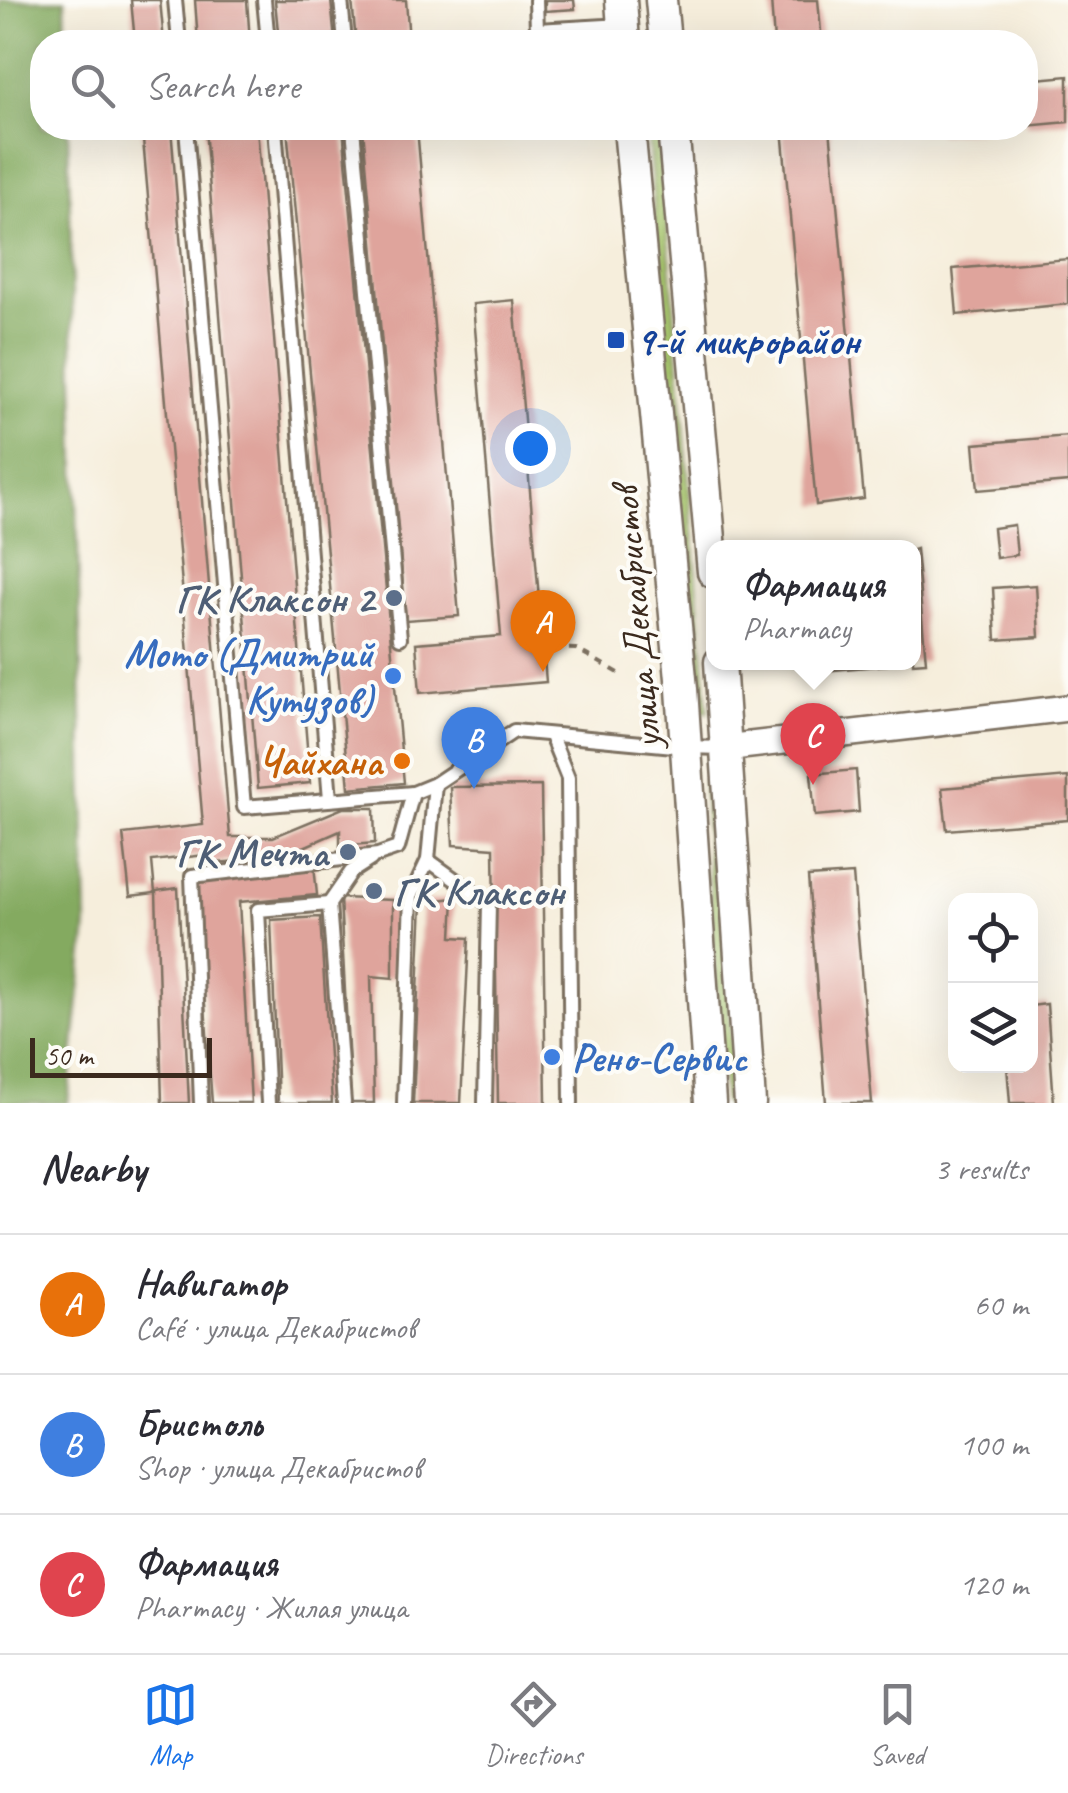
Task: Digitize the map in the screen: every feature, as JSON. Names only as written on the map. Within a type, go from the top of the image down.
[{"type":"street","points":[[661,0],[664,30]]},
{"type":"street","name":"улица Декабристов","points":[[629,140],[669,533],[710,1103]]},
{"type":"street","name":"улица Декабристов","points":[[674,140],[710,540]]},
{"type":"street","name":"улица Декабристов","points":[[720,670],[750,1103]]},
{"type":"street","points":[[724,748],[1068,708]]},
{"type":"lane","points":[[175,0],[178,30]]},
{"type":"lane","points":[[264,0],[267,30]]},
{"type":"lane","points":[[341,0],[344,30]]},
{"type":"lane","points":[[536,0],[537,30],[622,23]]},
{"type":"lane","points":[[187,140],[244,807],[413,792],[434,784],[514,731],[684,748],[724,748]]},
{"type":"lane","points":[[276,140],[330,799]]},
{"type":"lane","points":[[354,140],[400,638]]},
{"type":"lane","points":[[551,736],[568,778],[571,1103]]},
{"type":"lane","points":[[404,1103],[411,896],[428,860],[434,784]]},
{"type":"lane","points":[[201,1103],[192,876],[378,855],[398,848],[413,792]]},
{"type":"lane","points":[[344,1103],[329,904],[351,872],[378,855]]},
{"type":"lane","points":[[428,860],[489,904],[486,1103]]},
{"type":"lane","points":[[268,1103],[258,910],[329,904]]},
{"type":"path","points":[[537,648],[576,649],[624,676]]},
{"type":"green space","points":[[0,0],[65,0],[66,30],[30,30],[30,140],[68,140],[87,925],[68,1103],[0,1103]]},
{"type":"green space","points":[[648,140],[660,140],[708,712],[698,711]]},
{"type":"green space","points":[[703,782],[713,784],[736,1103],[724,1103]]},
{"type":"building","points":[[131,0],[160,0],[163,30],[134,30]]},
{"type":"building","points":[[195,0],[247,0],[249,30],[197,30]]},
{"type":"building","points":[[275,0],[331,0],[334,30],[278,30]]},
{"type":"building","points":[[352,0],[406,0],[408,30],[355,30]]},
{"type":"building","points":[[545,0],[574,0],[575,9],[545,11]]},
{"type":"building","points":[[771,0],[818,0],[821,30],[773,30]]},
{"type":"building","points":[[1068,76],[1068,122],[1038,125],[1038,79]]},
{"type":"building","points":[[143,140],[172,140],[230,837],[273,837],[343,808],[374,808],[375,843],[340,846],[340,831],[281,857],[206,864],[206,855],[152,861],[155,893],[130,896],[123,834],[203,825]]},
{"type":"building","points":[[206,140],[258,140],[310,783],[258,788]]},
{"type":"building","points":[[288,140],[344,140],[404,783],[349,788]]},
{"type":"building","points":[[364,140],[418,140],[459,616],[406,620]]},
{"type":"building","points":[[783,140],[831,140],[864,499],[816,505]]},
{"type":"building","points":[[1068,259],[1068,304],[957,315],[953,269]]},
{"type":"building","points":[[514,300],[546,682],[420,693],[416,643],[501,636],[473,304]]},
{"type":"building","points":[[1068,436],[1068,482],[978,490],[974,444]]},
{"type":"building","points":[[1014,525],[1017,555],[996,558],[993,528]]},
{"type":"building","points":[[1036,585],[1039,637],[996,640],[993,588]]},
{"type":"building","points":[[921,606],[926,662],[921,662]]},
{"type":"building","points":[[856,770],[859,812],[815,816],[811,774]]},
{"type":"building","points":[[1068,777],[1068,820],[947,830],[942,788]]},
{"type":"building","points":[[541,786],[546,1103],[498,1103],[494,848],[453,845],[450,787]]},
{"type":"building","points":[[314,865],[317,895],[239,902],[251,1103],[212,1103],[196,880]]},
{"type":"building","points":[[853,874],[872,1103],[826,1103],[808,877]]},
{"type":"building","points":[[178,888],[189,1103],[162,1103],[156,891]]},
{"type":"building","points":[[340,898],[393,900],[393,978],[371,976],[374,1103],[351,1103]]},
{"type":"building","points":[[454,898],[452,937],[469,938],[461,1103],[413,1103],[422,902]]},
{"type":"building","points":[[320,917],[332,1103],[278,1103],[271,920]]},
{"type":"building","points":[[1047,1004],[1054,1103],[1010,1103],[1008,1073],[1038,1073],[1038,1005]]},
{"type":"place","name":"9-й микрорайон","points":[[616,340]]},
{"type":"place","name":"ГК Клаксон 2","points":[[394,598]]},
{"type":"place","name":"Навигатор","points":[[543,672]]},
{"type":"place","name":"Мото (Дмитрий Кутузов)","points":[[393,676]]},
{"type":"place","name":"Чайхана","points":[[402,761]]},
{"type":"place","name":"Фармация","points":[[813,785]]},
{"type":"place","name":"Бристоль","points":[[474,789]]},
{"type":"place","name":"ГК Мечта","points":[[348,852]]},
{"type":"place","name":"ГК Клаксон","points":[[374,891]]},
{"type":"place","name":"Рено-Сервис","points":[[552,1057]]}]
